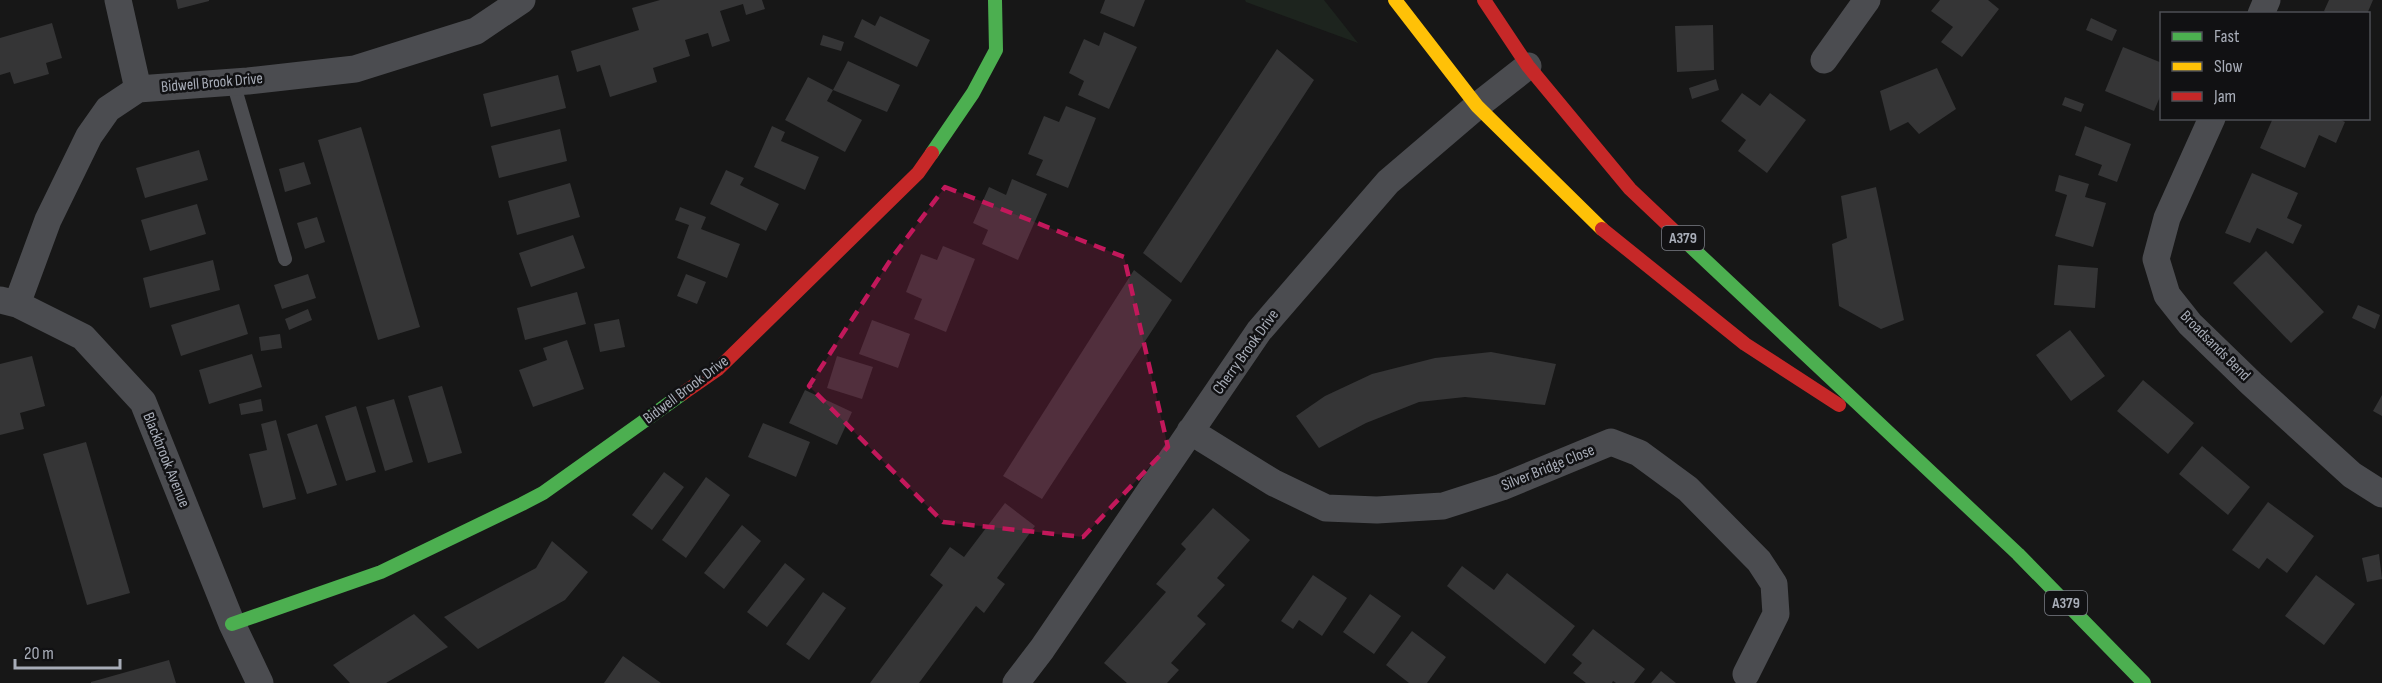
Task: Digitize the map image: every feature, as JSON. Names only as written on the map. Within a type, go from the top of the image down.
[{"type":"main road","name":"Bidwell Brook Drive","points":[[232,624],[381,572],[543,493],[718,369],[918,173],[973,93],[996,50],[995,0]]},
{"type":"main road","name":"A379","points":[[1395,0],[1477,106],[1593,222],[1745,344],[1911,452]]},
{"type":"main road","name":"A379","points":[[1484,0],[1528,66],[1630,189],[2018,554],[2144,683]]},
{"type":"street","points":[[118,0],[138,89]]},
{"type":"street","name":"Bidwell Brook Drive","points":[[8,302],[89,136],[108,109],[138,89],[355,69],[476,31],[522,0]]},
{"type":"street","points":[[1824,60],[1867,0]]},
{"type":"street","name":"Cherry Brook Drive","points":[[1016,683],[1042,649],[1259,331],[1388,182],[1528,66]]},
{"type":"street","name":"Broadsands Bend","points":[[2211,120],[2167,218],[2156,259],[2167,295],[2190,324],[2252,384],[2352,475],[2382,494]]},
{"type":"street","name":"Blackbrook Avenue","points":[[8,302],[83,337],[143,402],[232,624],[260,683]]},
{"type":"street","name":"Silver Bridge Close","points":[[1190,431],[1274,483],[1326,508],[1377,510],[1443,506],[1502,487],[1611,442],[1639,453],[1688,489],[1759,561],[1774,584],[1776,614],[1746,674]]},
{"type":"lane","points":[[233,82],[285,259]]},
{"type":"highlighted area","points":[[945,187],[1124,257],[1168,447],[1083,537],[943,522],[809,386],[891,259]]},
{"type":"shaded area","points":[[1245,0],[1324,0],[1358,43],[1246,2]]},
{"type":"building","points":[[176,0],[209,0],[209,1],[178,9]]},
{"type":"building","points":[[660,0],[762,0],[765,9],[746,15],[743,4],[720,11],[730,41],[712,47],[708,33],[685,40],[690,56],[653,68],[657,82],[610,97],[600,65],[577,72],[571,51],[639,30],[632,8]]},
{"type":"building","points":[[1105,0],[1145,0],[1134,27],[1100,13]]},
{"type":"building","points":[[1940,0],[1988,0],[1999,9],[1962,57],[1941,42],[1953,27],[1931,11]]},
{"type":"building","points":[[2329,0],[2373,0],[2368,12],[2324,11]]},
{"type":"building","points":[[880,16],[930,40],[917,67],[854,37],[862,19],[875,26]]},
{"type":"building","points":[[2091,18],[2117,30],[2112,41],[2086,30]]},
{"type":"building","points":[[52,23],[62,58],[46,63],[49,74],[14,84],[10,72],[0,75],[0,38]]},
{"type":"building","points":[[1713,25],[1714,70],[1677,72],[1675,26]]},
{"type":"building","points":[[1104,32],[1137,47],[1109,109],[1078,95],[1084,81],[1069,73],[1084,39],[1099,46]]},
{"type":"building","points":[[823,35],[844,42],[841,51],[820,45]]},
{"type":"building","points":[[2123,47],[2160,62],[2160,97],[2154,111],[2105,91]]},
{"type":"building","points":[[1277,49],[1314,80],[1181,283],[1143,253]]},
{"type":"building","points":[[848,61],[900,85],[887,112],[833,90]]},
{"type":"building","points":[[1937,68],[1956,109],[1919,134],[1908,122],[1890,131],[1880,91]]},
{"type":"building","points":[[558,75],[566,108],[491,127],[483,94]]},
{"type":"building","points":[[808,77],[833,90],[827,101],[862,120],[845,152],[785,120]]},
{"type":"building","points":[[1716,79],[1719,90],[1692,99],[1689,88]]},
{"type":"building","points":[[1742,93],[1760,106],[1770,93],[1806,120],[1767,173],[1738,151],[1746,140],[1721,121]]},
{"type":"building","points":[[2065,97],[2084,104],[2081,112],[2062,105]]},
{"type":"building","points":[[1066,106],[1096,118],[1068,188],[1036,175],[1043,160],[1028,154],[1044,116],[1059,122]]},
{"type":"building","points":[[2272,120],[2341,120],[2345,122],[2336,143],[2319,135],[2305,168],[2260,148]]},
{"type":"building","points":[[772,126],[785,132],[781,141],[819,157],[805,190],[754,167]]},
{"type":"building","points":[[2085,126],[2131,144],[2117,182],[2098,175],[2102,165],[2075,155]]},
{"type":"building","points":[[361,127],[420,327],[378,340],[318,140]]},
{"type":"building","points":[[560,129],[567,161],[499,178],[491,146]]},
{"type":"building","points":[[199,150],[208,180],[145,198],[136,168]]},
{"type":"building","points":[[304,162],[311,184],[285,192],[279,169]]},
{"type":"building","points":[[726,170],[744,178],[740,185],[779,204],[766,231],[710,204]]},
{"type":"building","points":[[2252,173],[2298,193],[2287,218],[2302,225],[2293,244],[2257,228],[2250,243],[2225,233]]},
{"type":"building","points":[[2059,175],[2089,184],[2085,197],[2106,203],[2093,247],[2055,236],[2067,195],[2055,191]]},
{"type":"building","points":[[1012,179],[1047,194],[1018,260],[982,244],[988,230],[973,223],[989,187],[1006,195]]},
{"type":"building","points":[[570,183],[580,217],[517,235],[508,201]]},
{"type":"building","points":[[1876,187],[1904,320],[1881,329],[1839,306],[1832,244],[1847,238],[1841,196]]},
{"type":"building","points":[[197,204],[206,234],[150,251],[141,220]]},
{"type":"building","points":[[680,207],[706,217],[701,229],[740,244],[727,278],[677,258],[689,225],[675,220]]},
{"type":"building","points":[[317,217],[325,242],[305,249],[297,223]]},
{"type":"building","points":[[573,235],[585,268],[531,287],[519,253]]},
{"type":"building","points":[[943,246],[975,259],[946,332],[914,319],[922,299],[906,292],[921,254],[937,260]]},
{"type":"building","points":[[2266,251],[2324,312],[2291,343],[2233,283]]},
{"type":"building","points":[[213,260],[220,290],[150,308],[143,278]]},
{"type":"building","points":[[2058,265],[2098,268],[2095,308],[2054,305]]},
{"type":"building","points":[[1134,270],[1172,300],[1042,499],[1003,476]]},
{"type":"building","points":[[308,274],[316,298],[282,309],[274,285]]},
{"type":"building","points":[[686,274],[706,282],[697,304],[677,296]]},
{"type":"building","points":[[577,292],[586,324],[525,340],[517,308]]},
{"type":"building","points":[[239,304],[248,334],[181,356],[171,325]]},
{"type":"building","points":[[2358,305],[2380,315],[2375,329],[2352,318]]},
{"type":"building","points":[[308,309],[312,320],[289,330],[285,319]]},
{"type":"building","points":[[619,319],[625,347],[600,352],[594,324]]},
{"type":"building","points":[[872,320],[910,334],[898,368],[859,354]]},
{"type":"building","points":[[2070,330],[2105,376],[2071,401],[2036,355]]},
{"type":"building","points":[[280,334],[282,348],[261,351],[259,337]]},
{"type":"building","points":[[567,340],[584,389],[533,407],[519,370],[547,360],[543,348]]},
{"type":"building","points":[[1491,352],[1556,364],[1545,405],[1465,397],[1419,402],[1366,423],[1319,448],[1296,416],[1325,396],[1372,374],[1435,358]]},
{"type":"building","points":[[252,354],[262,387],[209,404],[199,370]]},
{"type":"building","points":[[32,356],[45,406],[20,413],[24,429],[0,435],[0,364]]},
{"type":"building","points":[[837,356],[873,367],[862,399],[827,388]]},
{"type":"building","points":[[2143,380],[2194,423],[2168,454],[2117,411]]},
{"type":"building","points":[[442,386],[462,453],[428,463],[408,396]]},
{"type":"building","points":[[805,390],[852,412],[837,445],[789,423]]},
{"type":"building","points":[[2382,395],[2382,416],[2373,411]]},
{"type":"building","points":[[261,399],[263,411],[241,415],[239,404]]},
{"type":"building","points":[[394,399],[413,462],[385,471],[366,407]]},
{"type":"building","points":[[356,406],[376,472],[346,481],[325,416]]},
{"type":"building","points":[[276,420],[296,499],[263,508],[249,454],[267,450],[261,424]]},
{"type":"building","points":[[763,423],[810,442],[796,477],[748,457]]},
{"type":"building","points":[[317,424],[337,485],[307,494],[287,434]]},
{"type":"building","points":[[86,442],[130,593],[87,605],[43,454]]},
{"type":"building","points":[[2202,446],[2250,487],[2228,515],[2179,474]]},
{"type":"building","points":[[664,472],[684,487],[652,530],[632,515]]},
{"type":"building","points":[[706,477],[730,495],[686,558],[662,540]]},
{"type":"building","points":[[2268,502],[2314,536],[2287,573],[2267,558],[2259,569],[2232,550]]},
{"type":"building","points":[[1005,503],[1035,526],[997,578],[1005,584],[984,613],[976,606],[919,683],[870,683],[943,585],[930,575],[950,547],[964,557]]},
{"type":"building","points":[[1213,508],[1250,540],[1217,578],[1225,585],[1197,616],[1206,624],[1171,663],[1179,670],[1167,683],[1127,683],[1104,663],[1166,592],[1156,584],[1186,549],[1181,544]]},
{"type":"building","points":[[742,525],[761,541],[724,589],[704,573]]},
{"type":"building","points":[[552,541],[588,572],[565,600],[478,649],[444,617],[536,568]]},
{"type":"building","points":[[2379,554],[2382,579],[2367,582],[2362,558]]},
{"type":"building","points":[[785,563],[805,579],[767,627],[747,612]]},
{"type":"building","points":[[1462,566],[1494,590],[1507,573],[1575,626],[1545,664],[1447,586]]},
{"type":"building","points":[[1313,575],[1347,598],[1322,636],[1299,620],[1293,629],[1281,621]]},
{"type":"building","points":[[2316,575],[2355,604],[2324,645],[2285,616]]},
{"type":"building","points":[[823,592],[846,608],[809,660],[786,644]]},
{"type":"building","points":[[1370,594],[1401,616],[1374,654],[1343,632]]},
{"type":"building","points":[[414,614],[448,647],[386,683],[350,683],[333,665]]},
{"type":"building","points":[[1593,629],[1645,669],[1634,683],[1613,681],[1612,683],[1586,683],[1573,673],[1582,663],[1572,655]]},
{"type":"building","points":[[1412,631],[1446,657],[1427,683],[1409,683],[1386,665]]},
{"type":"building","points":[[623,656],[661,683],[604,683]]},
{"type":"building","points":[[169,660],[176,683],[91,683],[91,682]]},
{"type":"building","points":[[1661,671],[1676,683],[1651,683]]},
{"type":"traffic: fast","points":[[932,153],[973,93],[996,50],[995,0]]},
{"type":"traffic: fast","points":[[1688,244],[2018,554],[2144,683]]},
{"type":"traffic: fast","points":[[232,624],[381,572],[522,504],[543,493],[682,394]]},
{"type":"traffic: slow","points":[[1395,0],[1477,106],[1602,229]]},
{"type":"traffic: jam","points":[[1484,0],[1528,66],[1630,189],[1688,244]]},
{"type":"traffic: jam","points":[[682,394],[718,369],[918,173],[932,153]]},
{"type":"traffic: jam","points":[[1602,229],[1745,344],[1839,405]]}]
